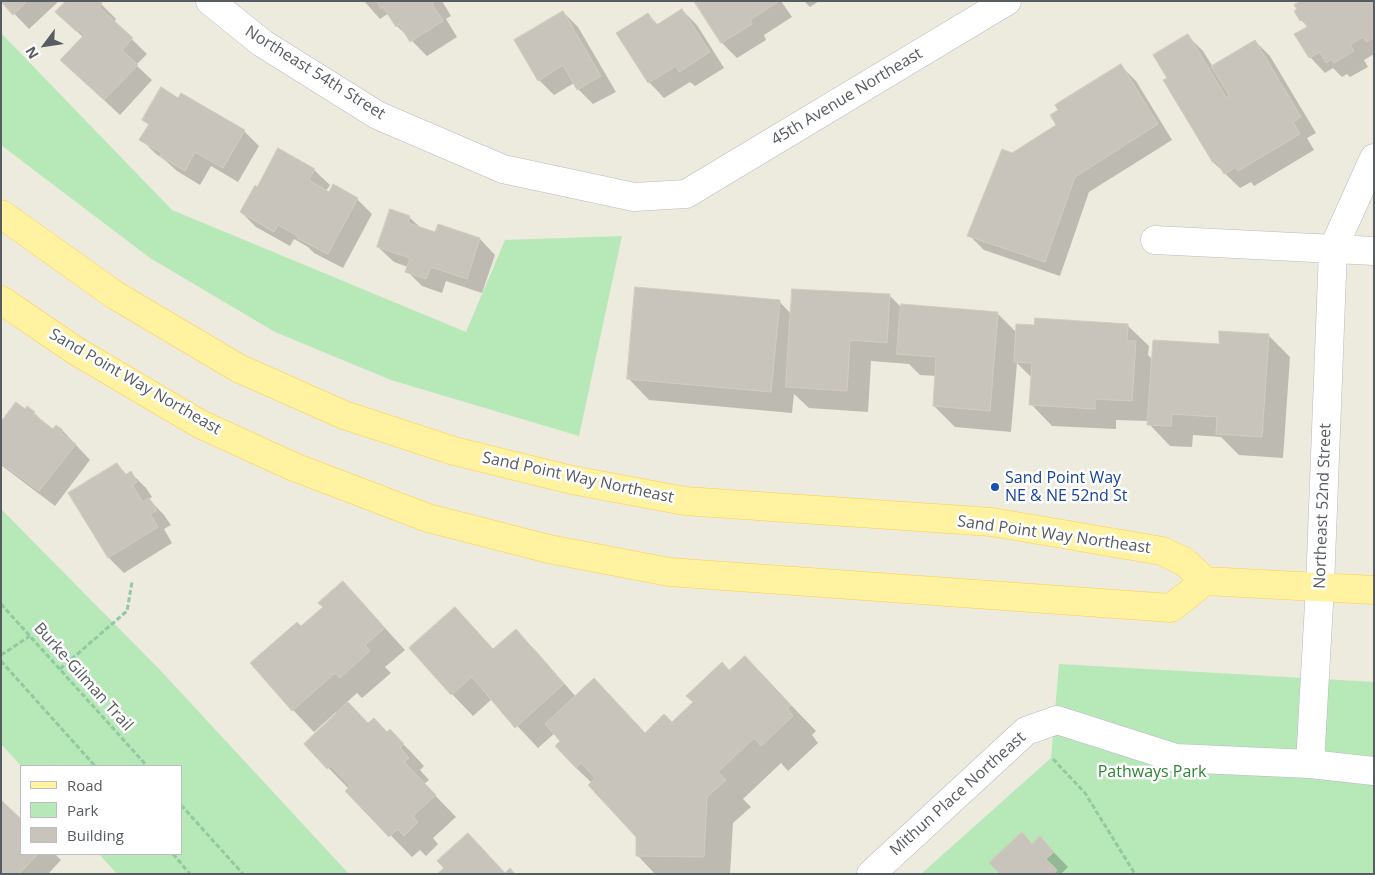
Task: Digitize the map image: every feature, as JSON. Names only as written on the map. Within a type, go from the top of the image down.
[{"type":"main road","name":"Sand Point Way Northeast","points":[[1,214],[115,295],[238,368],[344,415],[454,452],[572,480],[685,501],[992,522],[1162,551],[1185,562],[1205,581],[1170,608],[669,572],[549,549],[428,518],[294,467],[200,424],[76,351],[1,300]]},
{"type":"main road","points":[[1205,581],[1374,590]]},
{"type":"street","name":"Northeast 54th Street","points":[[210,1],[262,43],[377,115],[503,169],[634,197],[686,194]]},
{"type":"street","name":"45th Avenue Northeast","points":[[686,194],[1007,1]]},
{"type":"street","points":[[1333,249],[1374,158]]},
{"type":"street","points":[[1155,240],[1374,251]]},
{"type":"street","name":"Northeast 52nd Street","points":[[1310,764],[1320,586],[1333,249]]},
{"type":"street","name":"Mithun Place Northeast","points":[[871,874],[1026,731],[1057,720],[1176,758],[1310,764],[1374,771]]},
{"type":"path","points":[[60,669],[127,611],[132,582]]},
{"type":"path","name":"Burke-Gilman Trail","points":[[1,604],[146,765]]},
{"type":"path","points":[[1,655],[30,636]]},
{"type":"path","points":[[1,661],[94,765]]},
{"type":"path","points":[[1026,731],[1085,793],[1135,874]]},
{"type":"path","points":[[182,805],[243,874]]},
{"type":"path","points":[[174,855],[190,874]]},
{"type":"green space","points":[[1,33],[172,210],[466,332],[505,240],[622,236],[579,436],[391,380],[275,332],[150,258],[1,145]]},
{"type":"green space","points":[[1,509],[161,671],[349,874],[117,874],[100,855],[182,855],[182,765],[20,765],[1,744]]},
{"type":"green space","name":"Pathways Park","points":[[1059,664],[1374,682],[1374,874],[921,874],[1051,758]]},
{"type":"building","points":[[1,1],[27,1],[13,15]]},
{"type":"building","points":[[66,1],[100,1],[102,3],[99,7],[133,38],[122,50],[138,65],[104,100],[60,60],[84,35],[78,29],[77,32],[55,12]]},
{"type":"building","points":[[377,1],[435,1],[432,4],[443,21],[410,42],[399,24],[396,27]]},
{"type":"building","points":[[694,1],[778,2],[750,20],[752,24],[721,43]]},
{"type":"building","points":[[1301,1],[1374,1],[1374,38],[1366,42],[1363,37],[1350,45],[1354,51],[1334,63],[1332,59],[1326,63],[1320,52],[1309,58],[1294,34],[1307,27],[1303,19],[1300,21],[1294,11],[1297,9],[1294,5]]},
{"type":"building","points":[[682,9],[710,52],[679,72],[676,66],[648,83],[616,33],[648,13],[656,25]]},
{"type":"building","points":[[563,11],[601,76],[577,90],[563,65],[538,81],[514,40]]},
{"type":"building","points":[[1188,34],[1226,97],[1229,95],[1211,66],[1255,40],[1301,117],[1293,122],[1300,134],[1238,171],[1236,167],[1224,174],[1216,161],[1213,163],[1163,80],[1167,78],[1153,55]]},
{"type":"building","points":[[1121,64],[1158,124],[1075,177],[1045,262],[967,236],[1002,149],[1012,153],[1056,125],[1050,115],[1058,110],[1055,105]]},
{"type":"building","points":[[161,87],[178,98],[181,93],[245,130],[223,168],[195,152],[185,171],[160,156],[162,153],[139,140],[149,124],[142,120]]},
{"type":"building","points":[[278,148],[315,169],[309,180],[329,192],[333,184],[358,198],[328,254],[297,238],[298,236],[278,225],[274,232],[240,212],[255,185],[257,187]]},
{"type":"building","points":[[390,209],[410,216],[408,223],[435,232],[438,224],[480,238],[467,279],[431,267],[426,279],[405,272],[410,258],[377,247]]},
{"type":"building","points":[[635,287],[780,300],[771,392],[627,379]]},
{"type":"building","points":[[792,289],[890,294],[887,343],[850,340],[847,391],[786,387]]},
{"type":"building","points":[[901,304],[998,312],[990,411],[933,406],[936,357],[897,354]]},
{"type":"building","points":[[1035,318],[1128,324],[1127,341],[1136,341],[1132,401],[1095,399],[1095,409],[1029,405],[1032,363],[1014,362],[1016,324],[1034,325]]},
{"type":"building","points":[[1219,331],[1269,334],[1262,437],[1216,434],[1217,417],[1172,414],[1171,426],[1147,425],[1153,340],[1219,344]]},
{"type":"building","points":[[16,402],[25,409],[27,406],[35,412],[33,414],[53,429],[56,425],[63,430],[61,433],[76,444],[39,491],[1,463],[1,422]]},
{"type":"building","points":[[117,463],[125,475],[131,471],[137,482],[132,485],[143,502],[149,498],[157,510],[150,514],[158,527],[108,558],[68,493]]},
{"type":"building","points":[[343,581],[385,628],[365,645],[370,651],[340,678],[335,673],[292,711],[250,663],[297,622],[301,626],[323,607],[318,603]]},
{"type":"building","points":[[455,607],[493,649],[516,629],[564,684],[515,728],[472,677],[451,695],[409,648]]},
{"type":"building","points":[[745,656],[791,705],[787,708],[793,716],[761,746],[754,738],[718,772],[726,780],[707,797],[704,857],[636,856],[636,837],[588,785],[595,778],[581,763],[576,768],[555,746],[560,741],[545,724],[594,678],[645,733],[664,714],[672,722],[693,702],[686,696],[722,662],[729,670]]},
{"type":"building","points":[[348,702],[368,723],[374,718],[387,732],[390,729],[404,744],[400,748],[409,758],[404,762],[436,795],[413,816],[418,822],[404,836],[398,829],[389,837],[345,791],[350,786],[331,766],[327,769],[304,744]]},
{"type":"building","points":[[1,800],[20,818],[20,855],[37,855],[19,874],[1,874]]},
{"type":"building","points":[[1022,832],[1032,844],[1040,836],[1054,852],[1046,859],[1057,870],[1054,874],[1000,874],[989,863]]},
{"type":"building","points":[[468,833],[505,873],[510,868],[515,874],[437,874],[444,868],[437,861]]},
{"type":"place","name":"Sand Point Way NE & NE 52nd St","points":[[995,487]]}]
